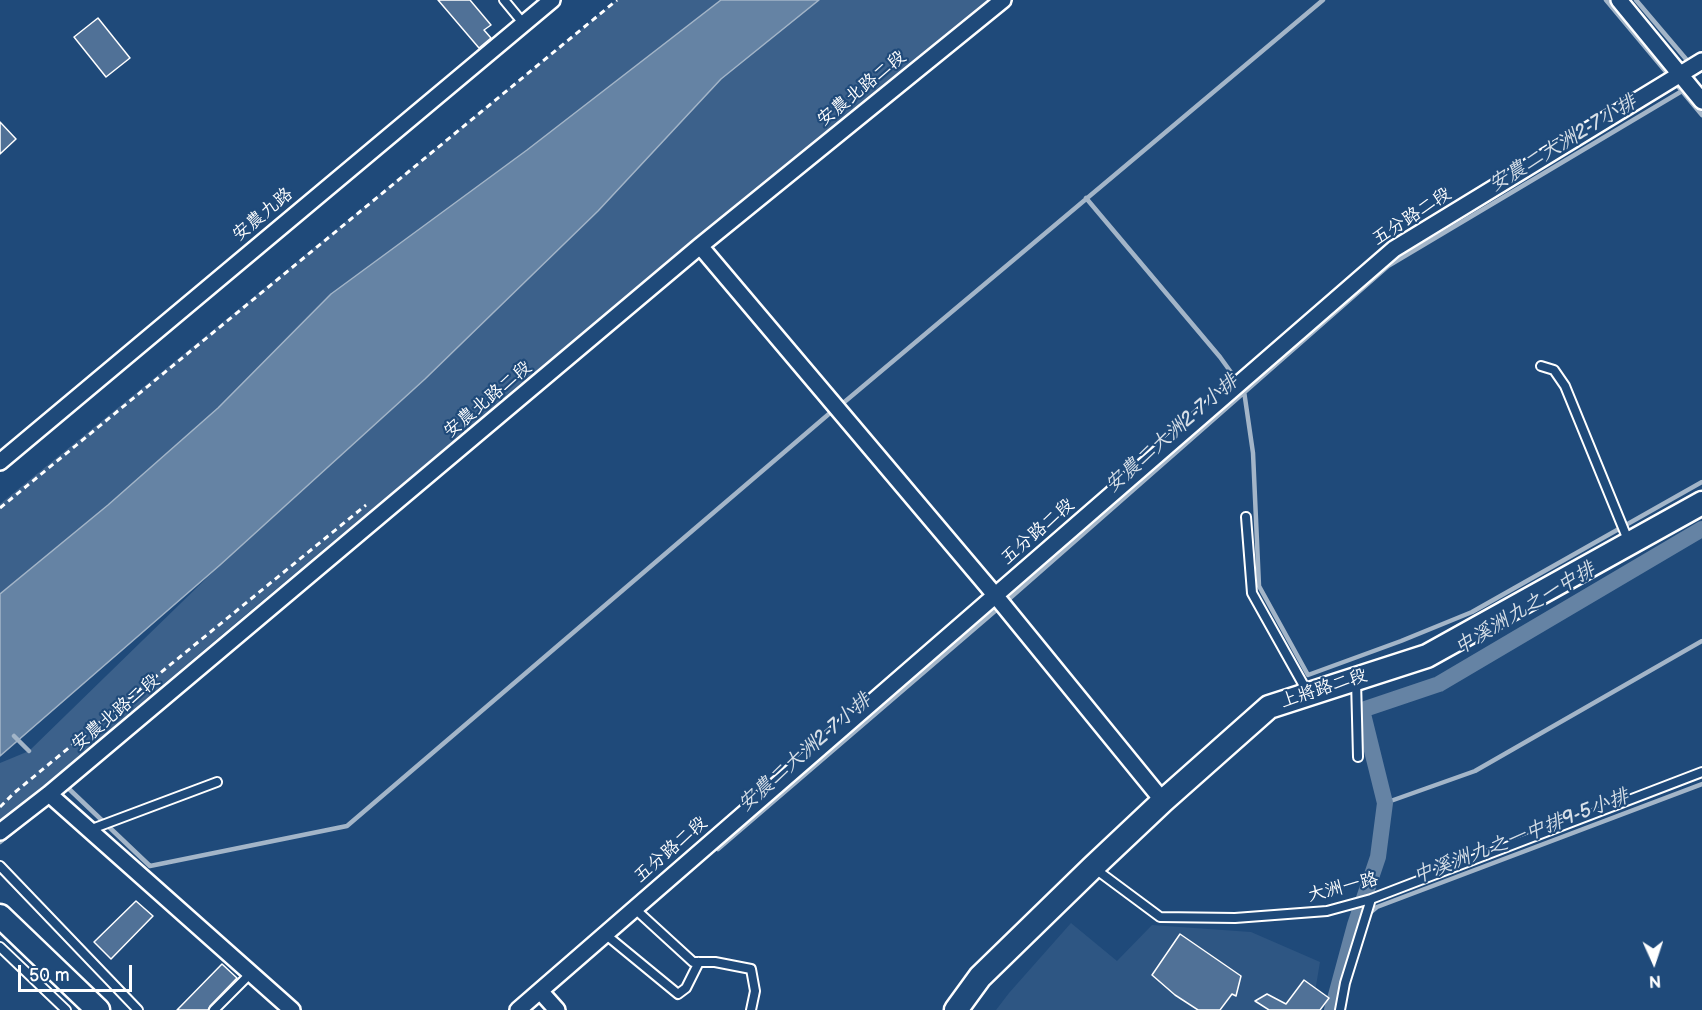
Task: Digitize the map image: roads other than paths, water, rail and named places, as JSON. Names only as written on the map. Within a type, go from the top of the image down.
[{"type":"main road","name":"上將路二段","points":[[956,1010],[980,977],[1093,867],[1269,707],[1427,656],[1702,503]]},
{"type":"main road","points":[[0,916],[98,1010]]},
{"type":"street","name":"安農九路","points":[[0,462],[552,0]]},
{"type":"street","name":"安農北路二段","points":[[0,832],[49,794],[700,246],[1003,0]]},
{"type":"street","points":[[1619,0],[1702,101]]},
{"type":"street","name":"五分路二段","points":[[518,1010],[1394,249],[1702,62]]},
{"type":"street","points":[[700,246],[995,595],[1163,801]]},
{"type":"street","points":[[49,794],[292,1010]]},
{"type":"street","points":[[540,991],[557,1010]]},
{"type":"lane","points":[[504,0],[523,23]]},
{"type":"lane","points":[[1541,366],[1554,370],[1565,386],[1629,544]]},
{"type":"lane","points":[[1246,517],[1252,593],[1309,694]]},
{"type":"lane","points":[[1356,679],[1358,757]]},
{"type":"lane","name":"大洲一路","points":[[1093,867],[1160,917],[1235,918],[1327,911],[1371,899],[1702,772]]},
{"type":"lane","points":[[89,830],[217,782]]},
{"type":"lane","points":[[0,866],[138,1010]]},
{"type":"lane","points":[[1340,1010],[1345,983],[1371,899]]},
{"type":"lane","points":[[634,908],[693,962],[715,962],[751,969],[755,991],[751,1010]]},
{"type":"lane","points":[[605,934],[678,994],[693,978],[699,962]]},
{"type":"lane","points":[[0,947],[66,1010]]},
{"type":"lane","points":[[214,1010],[250,973]]},
{"type":"waterway","points":[[842,404],[1323,0]]},
{"type":"waterway","points":[[1606,0],[1702,115]]},
{"type":"waterway","points":[[1636,0],[1686,59]]},
{"type":"waterway","name":"安農二大洲2-7小排","points":[[718,849],[1009,599],[1388,266],[1682,91]]},
{"type":"waterway","points":[[1086,198],[1220,357],[1238,382]]},
{"type":"waterway","points":[[1244,391],[1253,453],[1259,586],[1308,675],[1472,612],[1702,482]]},
{"type":"waterway","points":[[68,788],[150,866],[347,826],[830,413]]},
{"type":"waterway","name":"中溪洲九之一中排","points":[[1332,1010],[1355,925],[1378,857],[1385,803],[1362,710],[1439,684],[1702,529]]},
{"type":"waterway","points":[[1385,803],[1475,771],[1702,641]]},
{"type":"waterway","points":[[14,736],[29,751]]},
{"type":"waterway","name":"中溪洲九之一中排9-5小排","points":[[1355,925],[1377,907],[1702,784]]},
{"type":"waterway","points":[[0,842],[21,825]]}]
